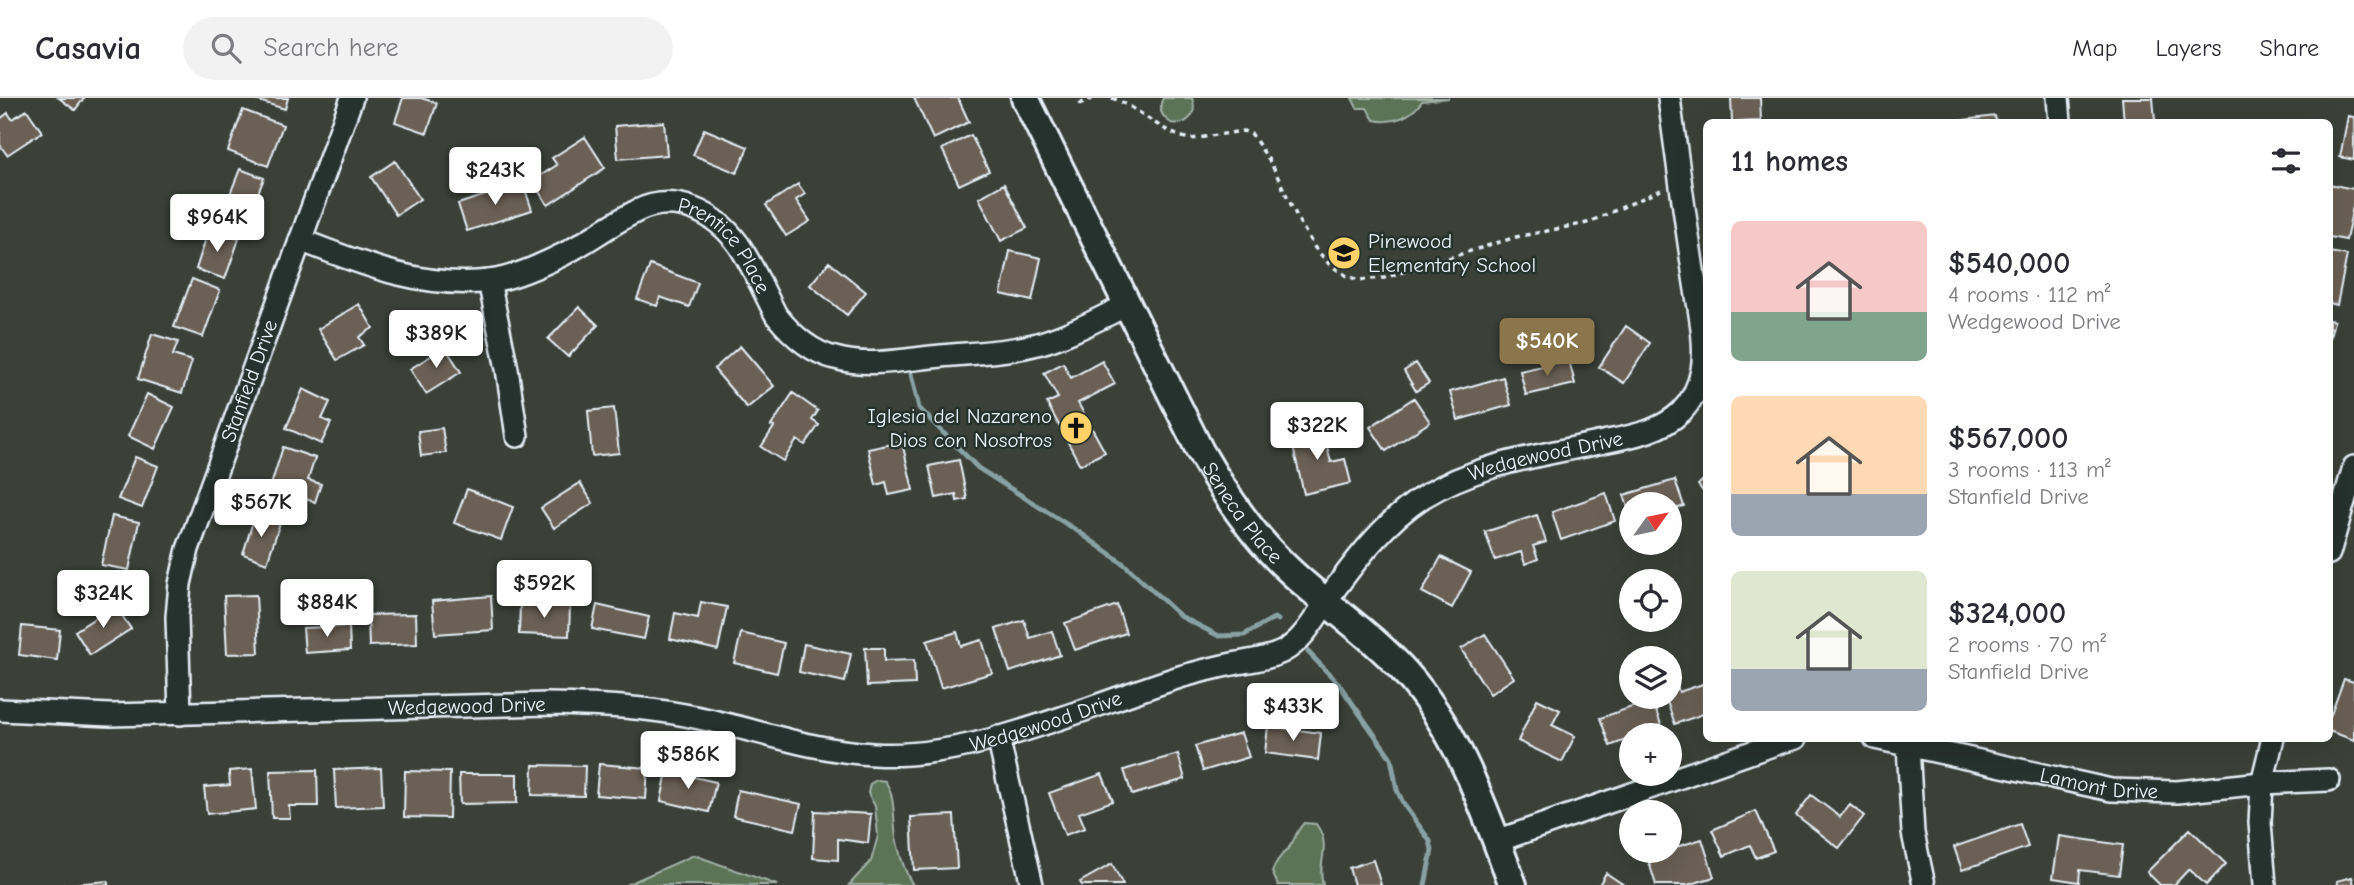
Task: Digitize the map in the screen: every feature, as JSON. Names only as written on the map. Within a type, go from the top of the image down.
[{"type":"street","name":"Stanfield Drive","points":[[180,714],[177,617],[180,584],[188,549],[352,98]]},
{"type":"street","name":"Seneca Place","points":[[1025,98],[1200,451],[1224,493],[1253,532],[1286,568],[1407,674],[1460,752],[1513,885]]},
{"type":"street","name":"Wedgewood Drive","points":[[0,710],[110,715],[610,705],[671,712],[831,750],[874,754],[931,752],[998,737],[1087,710],[1183,676],[1264,658],[1283,651],[1303,636],[1359,557],[1387,526],[1420,499],[1447,484],[1484,469],[1655,429],[1672,419],[1688,404],[1698,387],[1703,366],[1701,324],[1669,98]]},
{"type":"street","points":[[2058,98],[2060,119]]},
{"type":"street","name":"Prentice Place","points":[[300,240],[372,268],[418,280],[489,281],[510,277],[563,255],[639,210],[669,204],[689,207],[716,220],[739,244],[776,315],[784,325],[802,341],[835,358],[859,363],[1040,344],[1077,330],[1129,304]]},
{"type":"street","points":[[489,281],[517,436]]},
{"type":"street","points":[[2333,539],[2354,467]]},
{"type":"street","points":[[998,737],[1032,885]]},
{"type":"street","points":[[1497,841],[1781,742]]},
{"type":"street","points":[[1909,742],[1913,833],[1924,885]]},
{"type":"street","name":"Lamont Drive","points":[[1909,742],[2111,790],[2176,792],[2262,783],[2329,780]]},
{"type":"street","points":[[2265,885],[2260,823],[2262,783],[2272,742]]},
{"type":"path","points":[[1079,104],[1094,98]]},
{"type":"path","points":[[1112,98],[1183,138],[1207,138],[1243,131],[1251,134],[1264,150],[1315,248],[1329,265],[1359,280],[1384,278],[1516,237],[1587,223],[1609,215],[1653,192],[1663,190]]},
{"type":"green space","points":[[1163,98],[1192,98],[1194,109],[1190,118],[1182,123],[1171,123],[1161,112]]},
{"type":"green space","points":[[1352,98],[1449,98],[1422,101],[1407,115],[1381,121],[1374,120],[1367,108],[1357,108]]},
{"type":"green space","points":[[877,780],[885,781],[889,788],[898,847],[913,885],[849,885],[871,861],[878,836],[875,806],[868,793],[870,784]]},
{"type":"green space","points":[[1304,823],[1316,824],[1321,832],[1324,847],[1321,869],[1323,885],[1278,885],[1272,872],[1274,866]]},
{"type":"green space","points":[[694,855],[777,885],[626,885]]},
{"type":"building","points":[[59,98],[84,98],[75,110]]},
{"type":"building","points":[[288,98],[285,109],[255,100]]},
{"type":"building","points":[[403,98],[421,98],[437,103],[427,133],[395,122]]},
{"type":"building","points":[[914,98],[958,98],[969,122],[933,139]]},
{"type":"building","points":[[1731,98],[1760,98],[1761,119],[1732,119]]},
{"type":"building","points":[[2122,98],[2153,98],[2155,119],[2124,119]]},
{"type":"building","points":[[27,110],[42,132],[7,155],[0,145],[0,119],[8,113],[12,119]]},
{"type":"building","points":[[243,110],[283,125],[268,166],[228,151]]},
{"type":"building","points":[[1995,116],[1996,119],[1972,119]]},
{"type":"building","points":[[2348,116],[2354,117],[2354,160],[2340,157]]},
{"type":"building","points":[[664,122],[667,155],[618,159],[615,126]]},
{"type":"building","points":[[704,129],[748,147],[737,173],[693,155]]},
{"type":"building","points":[[971,135],[989,171],[959,185],[942,149]]},
{"type":"building","points":[[585,137],[605,168],[548,205],[532,181],[557,165],[552,158]]},
{"type":"building","points":[[395,161],[420,199],[396,215],[371,177]]},
{"type":"building","points":[[240,169],[264,178],[245,226],[221,217]]},
{"type":"building","points":[[523,183],[532,210],[467,231],[458,204]]},
{"type":"building","points":[[798,184],[805,194],[796,200],[810,221],[786,236],[766,205]]},
{"type":"building","points":[[1004,184],[1027,228],[1001,241],[979,198]]},
{"type":"building","points":[[2333,185],[2354,189],[2346,240],[2333,238]]},
{"type":"building","points":[[209,229],[239,239],[225,279],[196,269]]},
{"type":"building","points":[[1010,251],[1041,258],[1032,301],[1001,294]]},
{"type":"building","points":[[2333,253],[2347,255],[2337,305],[2333,304]]},
{"type":"building","points":[[829,262],[866,292],[847,315],[810,285]]},
{"type":"building","points":[[650,265],[698,283],[689,307],[660,297],[657,306],[637,299]]},
{"type":"building","points":[[192,279],[220,290],[203,337],[174,327]]},
{"type":"building","points":[[359,304],[373,328],[359,337],[364,345],[337,360],[318,329]]},
{"type":"building","points":[[579,307],[598,325],[568,357],[548,339]]},
{"type":"building","points":[[1626,326],[1650,343],[1624,383],[1599,367]]},
{"type":"building","points":[[152,334],[178,342],[173,355],[192,361],[182,393],[138,379]]},
{"type":"building","points":[[740,346],[774,386],[747,408],[714,369]]},
{"type":"building","points":[[445,347],[461,372],[426,394],[410,369]]},
{"type":"building","points":[[1569,360],[1575,384],[1526,395],[1520,371]]},
{"type":"building","name":"Iglesia del Nazareno Dios con Nosotros","points":[[1102,361],[1115,384],[1078,403],[1105,452],[1080,465],[1047,403],[1058,398],[1044,373],[1063,363],[1071,378]]},
{"type":"building","points":[[1416,363],[1429,383],[1416,391],[1404,371]]},
{"type":"building","points":[[1503,377],[1511,405],[1458,420],[1450,392]]},
{"type":"building","points":[[303,389],[330,402],[322,419],[331,423],[321,444],[286,428]]},
{"type":"building","points":[[793,393],[818,411],[812,420],[819,425],[805,445],[797,440],[783,461],[761,447],[774,427],[771,426]]},
{"type":"building","points":[[147,394],[174,407],[155,449],[128,436]]},
{"type":"building","points":[[1414,398],[1430,422],[1386,451],[1370,427]]},
{"type":"building","points":[[614,408],[619,453],[592,456],[588,411]]},
{"type":"building","points":[[1322,427],[1331,462],[1345,459],[1351,483],[1304,494],[1290,434]]},
{"type":"building","points":[[442,428],[446,453],[421,456],[418,431]]},
{"type":"building","points":[[902,442],[913,490],[889,495],[886,482],[876,485],[868,449]]},
{"type":"building","points":[[283,447],[315,458],[308,480],[321,484],[315,502],[270,488]]},
{"type":"building","points":[[135,457],[158,466],[142,508],[118,499]]},
{"type":"building","points":[[959,460],[967,499],[957,501],[956,494],[936,498],[929,466]]},
{"type":"building","points":[[1675,480],[1679,492],[1634,492]]},
{"type":"building","points":[[580,483],[593,503],[554,528],[541,508]]},
{"type":"building","points":[[467,489],[513,507],[501,540],[454,523]]},
{"type":"building","points":[[1606,493],[1615,521],[1561,540],[1552,512]]},
{"type":"building","points":[[255,515],[280,523],[267,563],[243,554]]},
{"type":"building","points":[[1537,515],[1546,542],[1533,546],[1538,559],[1525,564],[1521,552],[1495,560],[1485,532]]},
{"type":"building","points":[[112,516],[139,522],[129,570],[101,565]]},
{"type":"building","points":[[1441,557],[1471,572],[1452,608],[1422,592]]},
{"type":"building","points":[[256,595],[259,653],[227,654],[224,596]]},
{"type":"building","points":[[491,596],[493,630],[435,634],[432,601]]},
{"type":"building","points":[[701,602],[727,607],[718,650],[670,639],[675,613],[698,618]]},
{"type":"building","points":[[520,603],[570,605],[569,636],[519,634]]},
{"type":"building","points":[[115,605],[131,629],[90,655],[75,631]]},
{"type":"building","points":[[597,605],[649,617],[644,639],[592,629]]},
{"type":"building","points":[[1117,605],[1126,633],[1075,650],[1065,623]]},
{"type":"building","points":[[416,614],[417,644],[369,646],[368,615]]},
{"type":"building","points":[[1024,620],[1030,638],[1052,631],[1060,655],[1010,672],[996,629]]},
{"type":"building","points":[[22,626],[60,630],[57,660],[19,655]]},
{"type":"building","points":[[349,626],[350,650],[305,653],[303,628]]},
{"type":"building","points":[[957,632],[961,646],[982,640],[992,673],[941,688],[927,641]]},
{"type":"building","points":[[741,633],[784,643],[777,673],[734,663]]},
{"type":"building","points":[[1485,634],[1514,678],[1490,694],[1461,649]]},
{"type":"building","points":[[804,644],[851,654],[845,682],[799,672]]},
{"type":"building","points":[[865,648],[884,648],[884,661],[914,660],[915,684],[867,686]]},
{"type":"building","points":[[2344,679],[2354,682],[2354,740],[2333,732],[2333,709]]},
{"type":"building","points":[[1703,684],[1703,714],[1675,723],[1670,709],[1682,709],[1682,691]]},
{"type":"building","points":[[1537,699],[1560,710],[1552,725],[1575,736],[1562,762],[1518,741]]},
{"type":"building","points":[[1626,709],[1655,709],[1661,723],[1619,723],[1619,743],[1610,746],[1600,718]]},
{"type":"building","points":[[1268,726],[1321,733],[1318,760],[1265,753]]},
{"type":"building","points":[[1241,733],[1249,757],[1203,771],[1195,746]]},
{"type":"building","points":[[1178,754],[1185,779],[1132,795],[1124,770]]},
{"type":"building","points":[[599,764],[648,768],[646,799],[596,795]]},
{"type":"building","points":[[533,765],[585,766],[584,796],[532,795]]},
{"type":"building","points":[[381,768],[383,806],[336,808],[334,770]]},
{"type":"building","points":[[252,769],[256,809],[207,814],[204,787],[230,785],[229,771]]},
{"type":"building","points":[[317,770],[318,806],[289,806],[290,818],[272,818],[270,771]]},
{"type":"building","points":[[405,771],[450,772],[449,818],[404,817]]},
{"type":"building","points":[[667,771],[716,782],[709,812],[661,801]]},
{"type":"building","points":[[459,774],[517,774],[517,803],[460,804]]},
{"type":"building","points":[[1102,774],[1113,801],[1079,813],[1085,828],[1065,835],[1049,793]]},
{"type":"building","points":[[738,790],[801,804],[795,830],[733,816]]},
{"type":"building","points":[[1811,795],[1840,817],[1850,805],[1864,816],[1839,848],[1796,815]]},
{"type":"building","points":[[815,811],[871,814],[868,843],[838,839],[838,860],[813,858]]},
{"type":"building","points":[[1756,811],[1774,851],[1756,858],[1750,845],[1724,856],[1712,830]]},
{"type":"building","points":[[954,815],[957,868],[914,870],[911,817]]},
{"type":"building","points":[[2020,824],[2028,847],[1962,870],[1954,847]]},
{"type":"building","points":[[2190,829],[2226,864],[2206,885],[2189,869],[2174,885],[2160,885],[2147,872]]},
{"type":"building","points":[[2059,836],[2123,845],[2119,875],[2080,870],[2079,882],[2053,878]]},
{"type":"building","points":[[1702,839],[1714,877],[1688,885],[1656,885],[1649,863],[1682,863],[1682,845]]},
{"type":"building","points":[[1373,860],[1381,885],[1354,885],[1349,868]]},
{"type":"building","points":[[1112,864],[1123,885],[1082,885],[1080,882]]},
{"type":"building","points":[[1606,873],[1624,885],[1599,885]]},
{"type":"building","points":[[2352,877],[2354,885],[2338,885],[2337,881]]},
{"type":"building","points":[[108,881],[108,885],[60,885]]},
{"type":"waterway","points":[[911,374],[919,408],[978,468],[1124,564],[1180,616],[1219,636],[1244,635],[1274,618],[1278,620]]},
{"type":"waterway","points":[[1308,652],[1338,683],[1391,758],[1397,790],[1404,805],[1430,841],[1432,850],[1425,885]]},
{"type":"place","name":"Pinewood Elementary School","points":[[1344,253]]},
{"type":"place","name":"Iglesia del Nazareno Dios con Nosotros","points":[[1076,428]]}]
